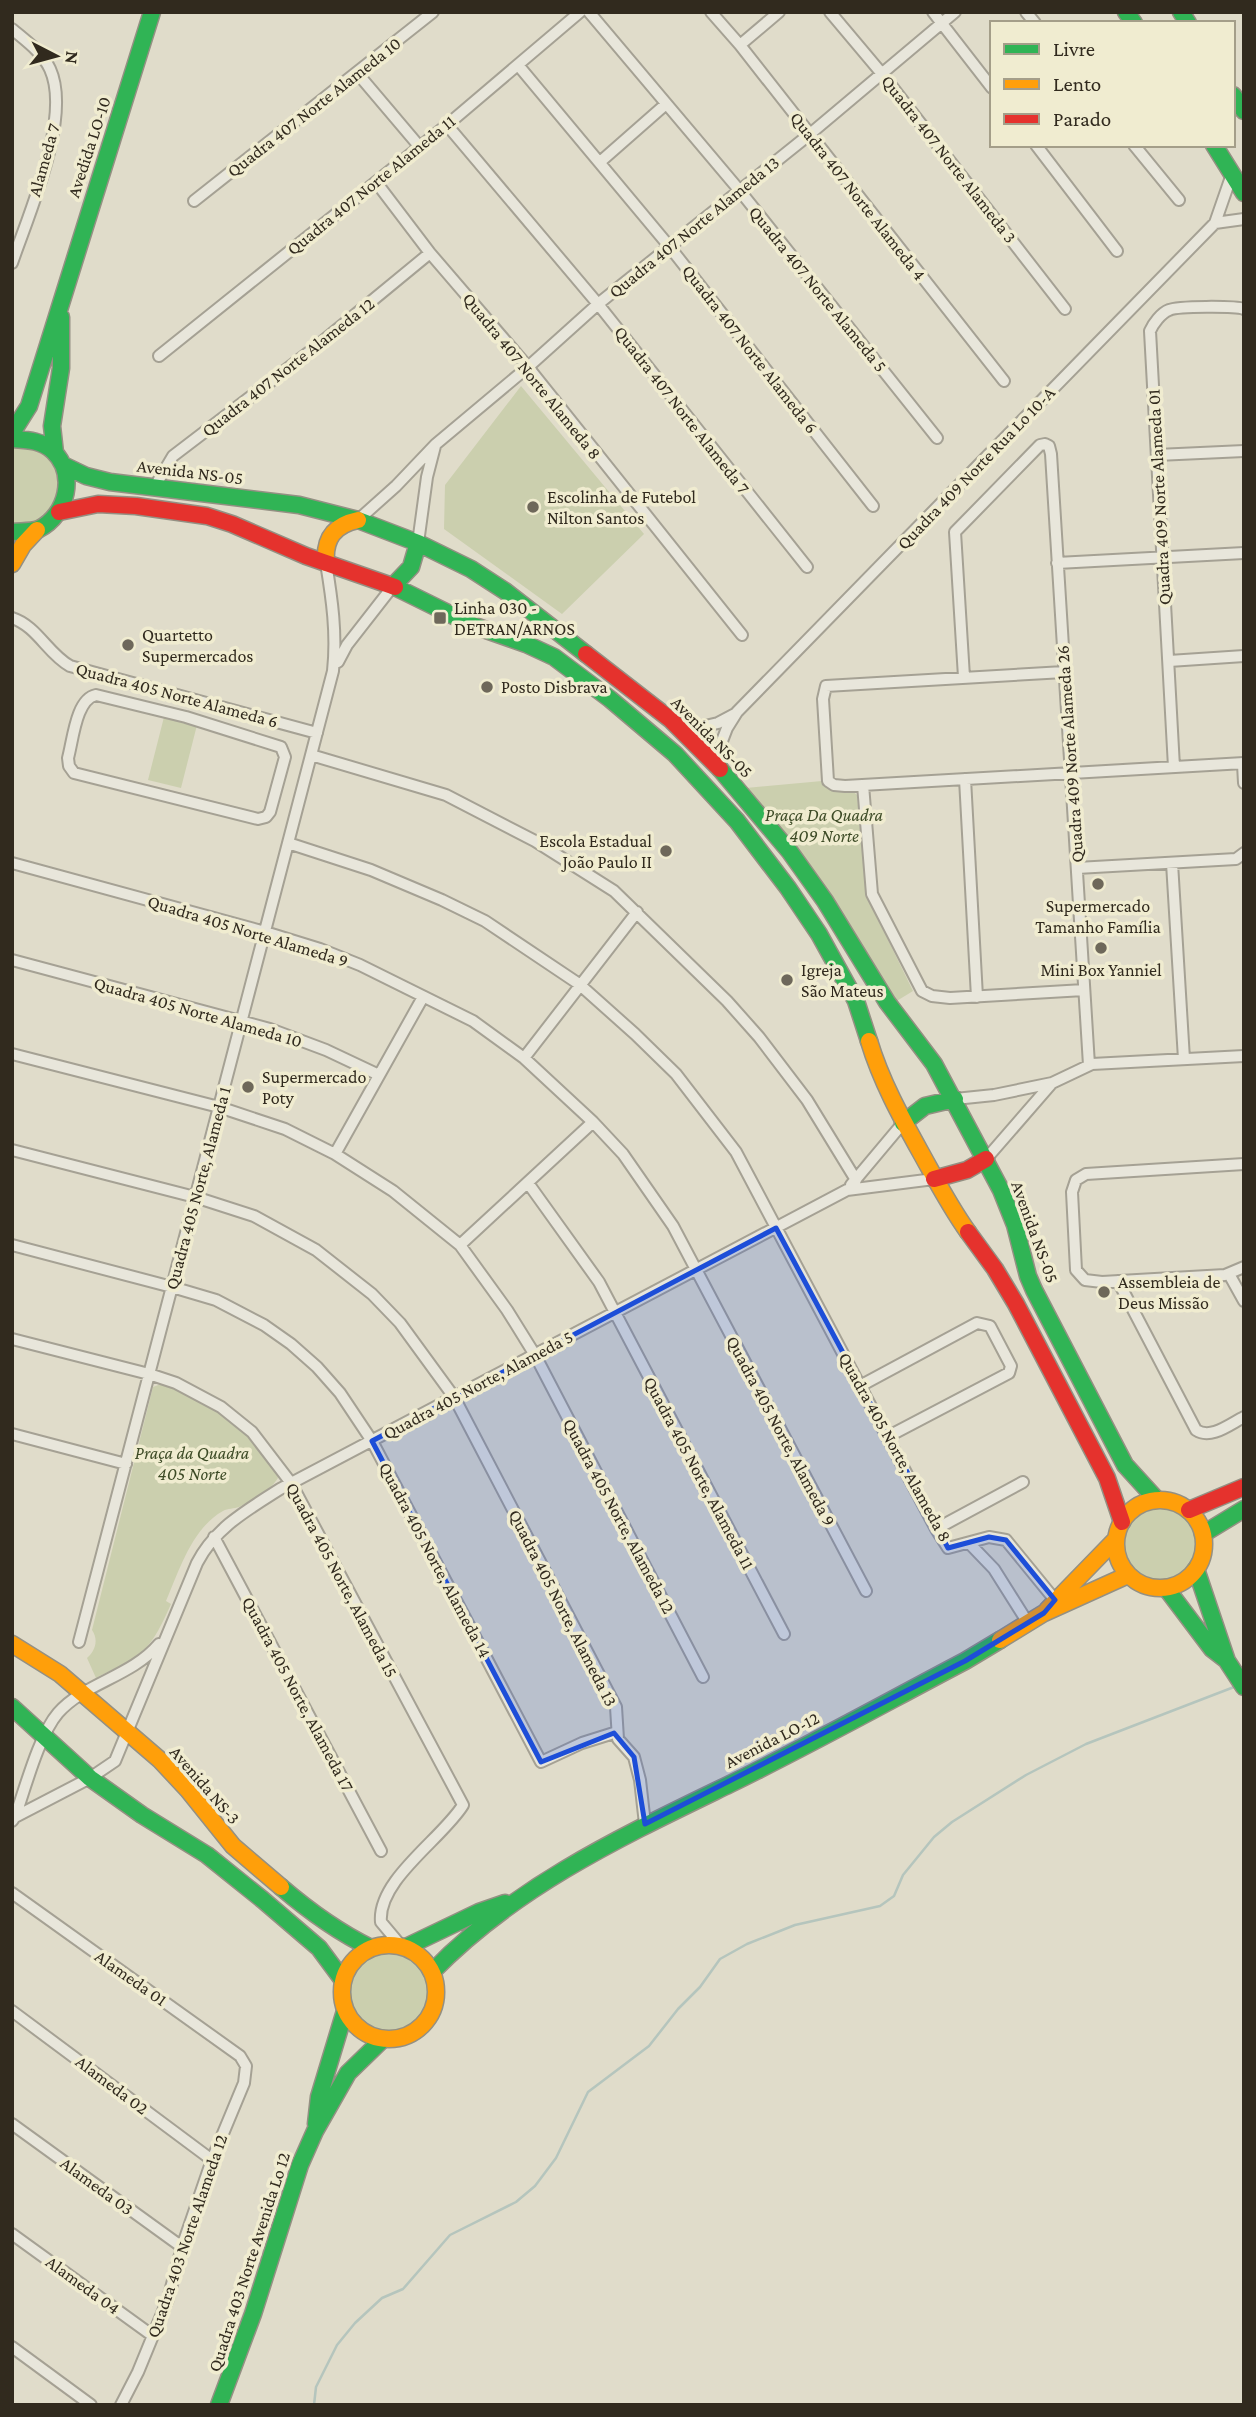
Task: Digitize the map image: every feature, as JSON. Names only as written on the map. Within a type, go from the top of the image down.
[{"type":"street","name":"Avedida LO-10","points":[[12,433],[28,410],[152,12]]},
{"type":"street","name":"Quadra 407 Norte Alameda 10","points":[[194,201],[358,74],[433,12]]},
{"type":"street","name":"Quadra 407 Norte Alameda 11","points":[[159,356],[447,125],[580,12]]},
{"type":"street","name":"Quadra 407 Norte Alameda 5","points":[[589,12],[740,191],[937,439]]},
{"type":"street","name":"Quadra 407 Norte Alameda 4","points":[[711,12],[740,45],[1004,381]]},
{"type":"street","points":[[740,45],[779,12]]},
{"type":"street","name":"Quadra 407 Norte Alameda 3","points":[[830,12],[883,75],[1065,309]]},
{"type":"street","points":[[933,12],[990,85]]},
{"type":"street","name":"Quadra 407 Norte Alameda 13","points":[[358,520],[396,486],[436,444],[598,304],[883,75],[955,12]]},
{"type":"street","name":"Alameda 7","points":[[12,29],[39,52],[49,68],[57,96],[57,118],[12,263]]},
{"type":"street","name":"Quadra 407 Norte Alameda 6","points":[[518,65],[669,246],[873,506]]},
{"type":"street","points":[[358,74],[419,146]]},
{"type":"street","points":[[600,162],[666,104]]},
{"type":"street","name":"Quadra 407 Norte Alameda 7","points":[[447,125],[598,304],[807,568]]},
{"type":"street","points":[[1038,147],[1117,251]]},
{"type":"street","points":[[1136,147],[1179,201]]},
{"type":"street","points":[[1215,147],[1244,193]]},
{"type":"street","name":"Quadra 409 Norte Rua Lo 10-A","points":[[714,762],[727,728],[737,712],[1215,223],[1232,174]]},
{"type":"street","name":"Quadra 407 Norte Alameda 8","points":[[376,182],[430,253],[528,367],[741,635]]},
{"type":"street","points":[[1215,223],[1244,219]]},
{"type":"street","name":"Quadra 407 Norte Alameda 12","points":[[154,488],[173,456],[317,346],[430,253]]},
{"type":"street","name":"Avedida LO-10","points":[[59,459],[52,426],[61,368],[64,292]]},
{"type":"street","name":"Quadra 409 Norte Alameda 01","points":[[1174,767],[1150,334],[1153,325],[1171,310],[1230,307],[1244,309]]},
{"type":"street","name":"Avenida NS-05","points":[[12,439],[38,441],[79,473],[101,481],[299,505],[358,520],[418,543],[471,569],[505,592],[598,661],[684,731],[714,762],[805,872],[876,985],[934,1064],[986,1159],[1010,1213],[1031,1283],[1125,1465],[1156,1499]]},
{"type":"street","points":[[333,671],[347,645],[411,567],[436,444]]},
{"type":"street","name":"Quadra 409 Norte Alameda 26","points":[[964,677],[956,532],[1040,444],[1047,445],[1050,451],[1089,1065]]},
{"type":"street","points":[[1157,455],[1244,451]]},
{"type":"street","points":[[12,564],[23,545],[37,530],[50,523],[65,500],[68,487],[59,459]]},
{"type":"street","points":[[59,512],[98,504],[194,513],[232,524],[326,563],[393,586],[472,625],[554,657],[654,735],[700,779],[768,860],[819,934],[853,995],[881,1080],[961,1224],[995,1269],[1016,1304],[1107,1478],[1122,1522]]},
{"type":"street","points":[[333,671],[336,646],[324,552],[328,536],[346,523],[358,520]]},
{"type":"street","points":[[12,532],[37,530]]},
{"type":"street","points":[[1057,564],[1244,553]]},
{"type":"street","name":"Quadra 405 Norte Alameda 6","points":[[12,618],[27,626],[58,658],[70,666],[317,733]]},
{"type":"street","points":[[1168,661],[1244,656]]},
{"type":"street","name":"Quadra 405 Norte, Alameda 1","points":[[79,1642],[333,671]]},
{"type":"street","points":[[1064,672],[826,686],[823,699],[826,772],[832,784],[840,786],[1243,764],[1244,783]]},
{"type":"street","points":[[96,695],[186,717],[281,747],[285,757],[270,812],[266,817],[258,819],[130,788],[74,773],[69,766],[68,758],[82,705],[90,696],[96,695]]},
{"type":"street","points":[[186,717],[191,700]]},
{"type":"street","name":"Quadra 409 Norte Rua Lo 10-A","points":[[684,731],[718,723],[737,712]]},
{"type":"street","points":[[311,755],[446,795],[535,841],[614,891],[727,1001],[759,1037],[807,1100],[856,1180]]},
{"type":"street","points":[[965,779],[977,997]]},
{"type":"street","points":[[863,785],[872,894],[918,986],[925,993],[941,998],[1084,990]]},
{"type":"street","name":"Quadra 405 Norte, Alameda 8","points":[[288,843],[371,870],[442,900],[485,922],[579,984],[676,1074],[736,1152],[948,1548],[989,1537],[1006,1541],[1055,1600]]},
{"type":"street","points":[[1077,868],[1236,859],[1244,853]]},
{"type":"street","name":"Quadra 405 Norte Alameda 9","points":[[12,863],[265,932],[360,965],[473,1021],[524,1058],[623,1154],[673,1226],[696,1270]]},
{"type":"street","points":[[1172,863],[1184,1059]]},
{"type":"street","points":[[524,1058],[637,912]]},
{"type":"street","name":"Quadra 405 Norte Alameda 10","points":[[12,960],[242,1020],[303,1041],[379,1075]]},
{"type":"street","points":[[335,1154],[423,997]]},
{"type":"street","name":"Quadra 405 Norte, Alameda 12","points":[[12,1054],[219,1107],[285,1129],[335,1154],[393,1191],[460,1245],[507,1310],[534,1355],[704,1677]]},
{"type":"street","points":[[847,1190],[904,1123],[925,1106],[1052,1083],[1089,1065],[1244,1056]]},
{"type":"street","points":[[847,1190],[934,1179],[967,1170],[986,1159],[1052,1083]]},
{"type":"street","points":[[460,1245],[593,1122]]},
{"type":"street","name":"Quadra 405 Norte, Alameda 13","points":[[12,1150],[243,1212],[308,1245],[351,1275],[400,1323],[454,1398],[616,1707],[618,1739],[634,1757],[640,1780],[645,1824]]},
{"type":"street","points":[[1244,1164],[1086,1174],[1076,1180],[1072,1192],[1076,1267],[1084,1279],[1096,1282],[1229,1274],[1244,1267]]},
{"type":"street","name":"Quadra 405 Norte, Alameda 11","points":[[528,1183],[575,1246],[615,1312],[784,1634]]},
{"type":"street","name":"Quadra 405 Norte, Alameda 5","points":[[14,1819],[90,1778],[114,1761],[197,1563],[214,1537],[242,1513],[291,1483],[847,1190]]},
{"type":"street","name":"Quadra 405 Norte, Alameda 14","points":[[12,1245],[172,1287],[236,1309],[291,1344],[332,1384],[372,1441],[541,1762],[582,1743],[617,1732]]},
{"type":"street","name":"Quadra 405 Norte, Alameda 9","points":[[696,1270],[866,1591]]},
{"type":"street","points":[[1229,1274],[1244,1301]]},
{"type":"street","points":[[1118,1281],[1194,1427],[1202,1434],[1216,1431],[1244,1417]]},
{"type":"street","points":[[860,1385],[977,1323],[990,1326],[1011,1366],[1009,1373],[887,1437]]},
{"type":"street","name":"Quadra 405 Norte, Alameda 15","points":[[12,1339],[149,1374],[198,1392],[231,1414],[260,1441],[291,1483],[463,1805],[446,1827],[410,1862],[382,1906],[381,1922],[404,1947]]},
{"type":"street","points":[[12,1434],[126,1464]]},
{"type":"street","points":[[936,1529],[1023,1482]]},
{"type":"street","points":[[1189,1510],[1244,1487]]},
{"type":"street","points":[[1156,1499],[1178,1503],[1189,1510],[1198,1521],[1203,1534],[1202,1558],[1188,1578],[1166,1588],[1152,1588],[1128,1575],[1116,1552],[1116,1539],[1122,1522],[1138,1506],[1156,1499]]},
{"type":"street","points":[[1203,1534],[1244,1509]]},
{"type":"street","name":"Quadra 405 Norte, Alameda 17","points":[[214,1537],[381,1852]]},
{"type":"street","name":"Avenida LO-12","points":[[1044,1613],[1116,1539]]},
{"type":"street","points":[[969,1542],[994,1569],[1028,1623]]},
{"type":"street","points":[[1196,1569],[1227,1661],[1244,1688]]},
{"type":"street","name":"Avenida LO-12","points":[[432,1972],[459,1944],[517,1899],[645,1824],[849,1723],[965,1661],[1044,1613],[1128,1575]]},
{"type":"street","points":[[1166,1588],[1212,1648],[1227,1661]]},
{"type":"street","name":"Quadra 405 Norte, Alameda 5","points":[[14,1819],[45,1736],[59,1712],[82,1695],[142,1661],[166,1636]]},
{"type":"street","name":"Avenida NS-3","points":[[12,1644],[60,1674],[160,1760],[233,1846],[309,1910],[352,1939],[371,1948]]},
{"type":"street","points":[[12,1707],[90,1778],[142,1815],[207,1855],[319,1948],[342,1979],[345,2011],[354,2025],[367,2034],[383,2039],[396,2039],[418,2029],[429,2017],[435,2003],[436,1987],[432,1972],[416,1953],[404,1947],[371,1948],[353,1961],[342,1979]]},
{"type":"street","name":"Alameda 01","points":[[12,1893],[240,2056],[246,2066]]},
{"type":"street","name":"Avenida LO-12","points":[[404,1947],[428,1940],[471,1915],[517,1899]]},
{"type":"street","name":"Alameda 02","points":[[12,2011],[212,2160]]},
{"type":"street","name":"Quadra 403 Norte Avenida Lo 12","points":[[315,2131],[319,2097],[345,2011]]},
{"type":"street","name":"Quadra 403 Norte Avenida Lo 12","points":[[219,2405],[253,2314],[300,2165],[315,2131],[348,2073],[383,2039]]},
{"type":"street","name":"Quadra 403 Norte Alameda 12","points":[[121,2405],[169,2299],[182,2248],[212,2160],[244,2083],[246,2066]]},
{"type":"street","name":"Alameda 03","points":[[12,2124],[182,2248]]},
{"type":"street","name":"Alameda 04","points":[[12,2234],[153,2336]]},
{"type":"street","points":[[12,2347],[91,2405]]},
{"type":"highlighted area","points":[[776,1228],[948,1548],[989,1537],[1006,1540],[1055,1600],[1044,1613],[965,1661],[645,1824],[634,1757],[614,1733],[541,1762],[372,1441]]},
{"type":"green space","name":"Escolinha de Futebol Nilton Santos","points":[[521,386],[644,534],[562,614],[444,529],[445,485]]},
{"type":"green space","points":[[12,445],[27,445],[41,452],[50,460],[59,482],[54,506],[47,515],[32,523],[12,524]]},
{"type":"green space","points":[[164,717],[197,725],[181,788],[148,780]]},
{"type":"green space","name":"Praça Da Quadra 409 Norte","points":[[822,781],[830,789],[850,789],[857,795],[866,895],[913,991],[895,1002],[810,866],[746,788]]},
{"type":"green space","name":"Praça da Quadra 405 Norte","points":[[161,1384],[193,1397],[229,1420],[260,1448],[278,1478],[260,1495],[239,1507],[223,1511],[203,1528],[182,1564],[166,1601],[171,1604],[150,1643],[135,1657],[96,1678],[87,1658],[95,1645],[92,1630],[153,1387]]},
{"type":"green space","points":[[1160,1504],[1175,1507],[1188,1516],[1197,1529],[1200,1544],[1197,1559],[1188,1572],[1175,1581],[1160,1584],[1145,1581],[1132,1572],[1123,1559],[1120,1544],[1123,1529],[1132,1516],[1145,1507]]},
{"type":"green space","points":[[389,1951],[405,1954],[419,1963],[428,1977],[431,1993],[428,2009],[419,2023],[405,2032],[389,2035],[373,2032],[359,2023],[350,2009],[347,1993],[350,1977],[359,1963],[373,1954]]},
{"type":"waterway","points":[[314,2405],[316,2387],[337,2345],[355,2323],[382,2298],[403,2289],[450,2235],[516,2202],[535,2186],[556,2158],[588,2092],[649,2046],[678,2009],[700,1987],[720,1959],[747,1944],[795,1925],[880,1906],[894,1896],[903,1875],[934,1837],[952,1822],[1026,1775],[1086,1744],[1234,1687]]},
{"type":"traffic: fast","points":[[12,433],[29,406],[152,12]]},
{"type":"traffic: fast","points":[[1126,12],[1133,21]]},
{"type":"traffic: fast","points":[[1181,12],[1187,21]]},
{"type":"traffic: fast","points":[[1235,98],[1244,111]]},
{"type":"traffic: fast","points":[[1215,147],[1244,193]]},
{"type":"traffic: fast","points":[[55,453],[52,426],[61,368],[61,317]]},
{"type":"traffic: fast","points":[[12,439],[34,441],[48,447],[60,460],[66,482],[62,504],[49,523],[36,530],[12,532]]},
{"type":"traffic: fast","points":[[63,465],[86,476],[110,482],[299,505],[358,520],[418,543],[471,569],[505,591],[586,654]]},
{"type":"traffic: fast","points":[[393,586],[411,567],[418,543]]},
{"type":"traffic: fast","points":[[395,587],[472,625],[554,657],[610,699],[675,754],[737,821],[788,888],[819,934],[856,1001],[869,1041]]},
{"type":"traffic: fast","points":[[720,769],[790,852],[825,901],[887,1002],[934,1064],[1001,1190],[1015,1225],[1034,1290],[1125,1465],[1156,1499]]},
{"type":"traffic: fast","points":[[903,1123],[925,1106],[955,1099]]},
{"type":"traffic: fast","points":[[1203,1534],[1244,1509]]},
{"type":"traffic: fast","points":[[1196,1569],[1227,1661],[1244,1687]]},
{"type":"traffic: fast","points":[[1166,1588],[1212,1649],[1225,1659]]},
{"type":"traffic: fast","points":[[432,1972],[464,1941],[499,1914],[573,1865],[611,1843],[819,1739],[1000,1640]]},
{"type":"traffic: fast","points":[[12,1707],[90,1778],[142,1815],[207,1855],[263,1900],[319,1948],[342,1979]]},
{"type":"traffic: fast","points":[[281,1887],[324,1920],[371,1948]]},
{"type":"traffic: fast","points":[[406,1947],[479,1912],[505,1903]]},
{"type":"traffic: fast","points":[[316,2124],[319,2097],[345,2011]]},
{"type":"traffic: fast","points":[[219,2405],[253,2314],[300,2165],[315,2131],[348,2073],[383,2039]]},
{"type":"traffic: slow","points":[[326,563],[327,547],[332,534],[343,525],[358,520]]},
{"type":"traffic: slow","points":[[12,564],[23,545],[37,530]]},
{"type":"traffic: slow","points":[[869,1041],[899,1112],[943,1193],[968,1232]]},
{"type":"traffic: slow","points":[[1160,1500],[1177,1503],[1191,1513],[1201,1527],[1204,1544],[1201,1561],[1191,1575],[1177,1585],[1160,1588],[1143,1585],[1129,1575],[1119,1561],[1116,1544],[1119,1527],[1129,1513],[1143,1503],[1160,1500]]},
{"type":"traffic: slow","points":[[1047,1610],[1116,1539]]},
{"type":"traffic: slow","points":[[1000,1640],[1044,1613],[1128,1575]]},
{"type":"traffic: slow","points":[[12,1644],[60,1674],[160,1760],[233,1846],[281,1887]]},
{"type":"traffic: slow","points":[[389,1945],[407,1949],[422,1959],[432,1974],[436,1992],[432,2010],[422,2025],[407,2035],[389,2039],[371,2035],[356,2025],[346,2010],[342,1992],[346,1974],[356,1959],[371,1949],[389,1945]]},
{"type":"traffic: jam","points":[[59,512],[98,504],[136,506],[207,516],[306,556],[395,587]]},
{"type":"traffic: jam","points":[[586,654],[671,720],[720,769]]},
{"type":"traffic: jam","points":[[934,1179],[967,1170],[986,1159]]},
{"type":"traffic: jam","points":[[968,1232],[1016,1304],[1107,1478],[1122,1522]]},
{"type":"traffic: jam","points":[[1189,1510],[1244,1487]]},
{"type":"place","name":"Escolinha de Futebol Nilton Santos","points":[[533,507]]},
{"type":"place","name":"Linha 030 - DETRAN/ARNOS","points":[[440,618]]},
{"type":"place","name":"Quartetto Supermercados","points":[[128,645]]},
{"type":"place","name":"Posto Disbrava","points":[[487,687]]},
{"type":"place","name":"Escola Estadual João Paulo II","points":[[666,851]]},
{"type":"place","name":"Supermercado Tamanho Família","points":[[1098,884]]},
{"type":"place","name":"Mini Box Yanniel","points":[[1101,948]]},
{"type":"place","name":"Igreja São Mateus","points":[[787,980]]},
{"type":"place","name":"Supermercado Poty","points":[[248,1087]]},
{"type":"place","name":"Assembleia de Deus Missão","points":[[1104,1292]]}]
